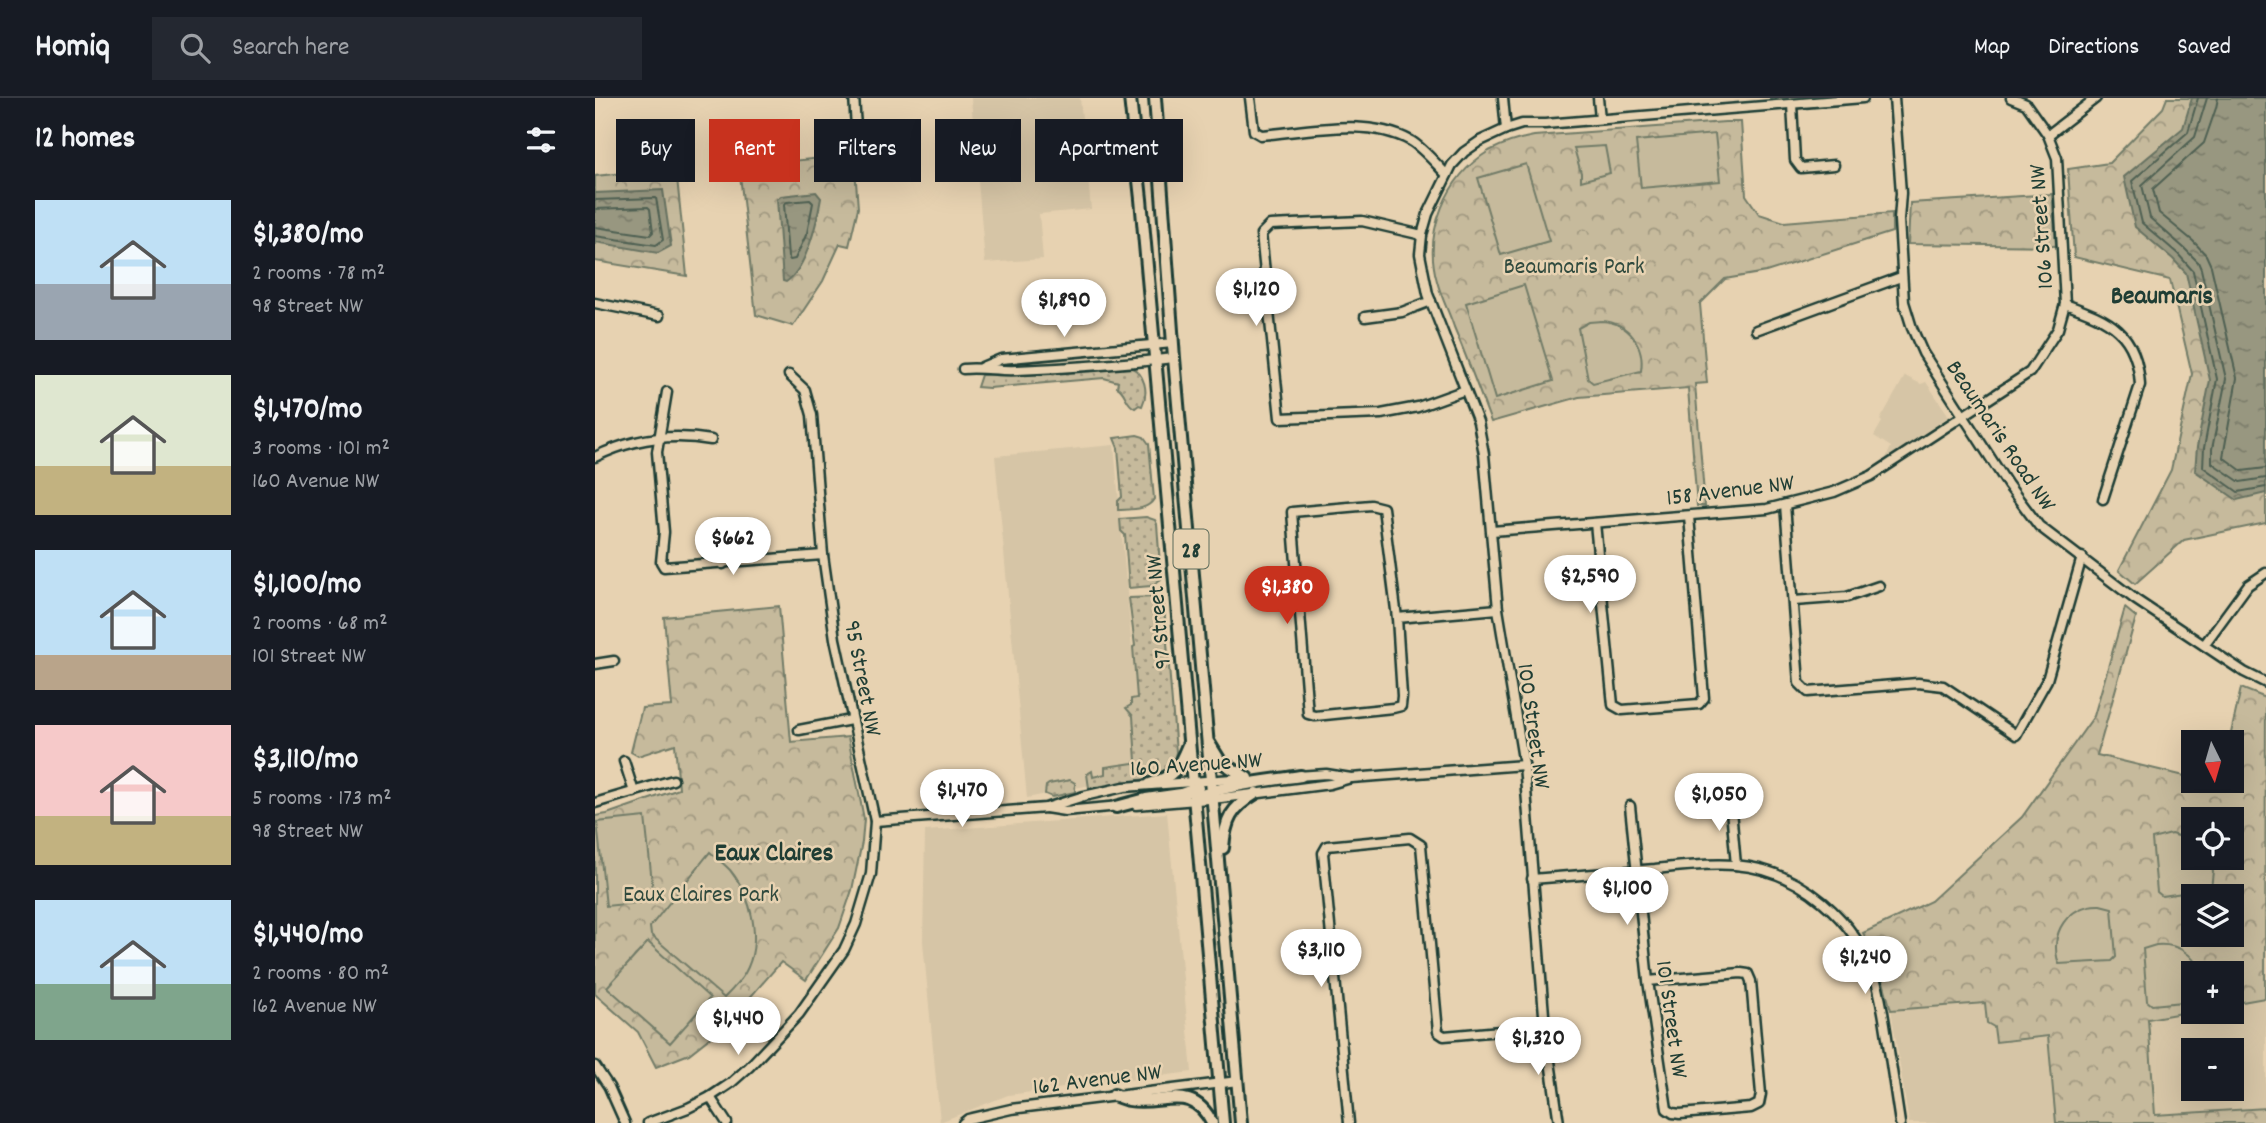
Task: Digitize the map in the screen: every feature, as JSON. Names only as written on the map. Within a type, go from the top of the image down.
[{"type":"main road","name":"97 Street NW","points":[[1130,98],[1156,360],[1223,1123]]},
{"type":"main road","name":"97 Street NW","points":[[1155,98],[1174,358],[1241,1123]]},
{"type":"main road","points":[[1207,740],[1220,761],[1247,778]]},
{"type":"main road","points":[[1150,784],[1172,774],[1181,764],[1189,742]]},
{"type":"main road","points":[[1116,807],[1193,791],[1197,796],[1212,790],[1301,776]]},
{"type":"main road","points":[[1220,879],[1226,822],[1234,809],[1256,793]]},
{"type":"main road","points":[[1114,1095],[1138,1101],[1174,1097],[1191,1100],[1207,1112],[1212,1123]]},
{"type":"street","points":[[854,98],[856,119]]},
{"type":"street","points":[[1250,98],[1254,131],[1261,135],[1349,127],[1387,130],[1414,143],[1447,175]]},
{"type":"street","points":[[1503,98],[1506,129]]},
{"type":"street","points":[[1598,98],[1600,119]]},
{"type":"street","name":"100 Street NW","points":[[1559,1123],[1545,1027],[1524,765],[1498,609],[1484,454],[1478,422],[1430,301],[1420,254],[1428,214],[1447,175],[1464,152],[1480,141],[1521,124],[1863,98]]},
{"type":"street","name":"Beaumaris Road NW","points":[[1894,98],[1901,192],[1901,277],[1907,315],[1917,341],[1963,417],[2039,526],[2136,600],[2244,672],[2266,682]]},
{"type":"street","points":[[2011,98],[2026,104],[2048,135]]},
{"type":"street","name":"106 Street NW","points":[[2096,98],[2048,135],[2057,158],[2065,304],[2099,316],[2117,328],[2130,344],[2139,371],[2140,385],[2103,499]]},
{"type":"street","points":[[1792,104],[1795,160],[1801,168],[1834,165]]},
{"type":"street","points":[[1422,235],[1362,221],[1270,225],[1261,234],[1280,418],[1381,414],[1418,407],[1465,390]]},
{"type":"street","points":[[1756,330],[1901,277]]},
{"type":"street","points":[[1365,317],[1402,312],[1430,301]]},
{"type":"street","points":[[595,303],[659,316]]},
{"type":"street","name":"158 Avenue NW","points":[[1492,531],[1767,509],[1834,492],[1871,476],[2030,372],[2058,329],[2065,304]]},
{"type":"street","points":[[982,367],[1000,359],[1173,343]]},
{"type":"street","points":[[963,369],[1056,369],[1174,358]]},
{"type":"street","name":"95 Street NW","points":[[710,1097],[749,1067],[799,1014],[821,984],[844,950],[856,925],[871,874],[875,821],[835,639],[823,555],[812,415],[805,390],[789,375]]},
{"type":"street","points":[[667,392],[657,452],[664,532],[661,562],[664,567],[823,555]]},
{"type":"street","points":[[595,457],[609,450],[658,438],[711,440]]},
{"type":"street","points":[[1371,505],[1383,508],[1397,618],[1401,706],[1315,716],[1308,714],[1292,512],[1371,505]]},
{"type":"street","points":[[1785,505],[1799,683],[1808,692],[1918,683],[1943,686],[2016,735],[2047,680],[2081,557]]},
{"type":"street","points":[[1595,523],[1613,705],[1622,710],[1699,704],[1704,698],[1689,516]]},
{"type":"street","points":[[721,543],[723,564]]},
{"type":"street","points":[[2204,645],[2248,585],[2266,573]]},
{"type":"street","points":[[1794,601],[1847,597],[1879,586]]},
{"type":"street","points":[[1397,618],[1498,609]]},
{"type":"street","points":[[595,664],[614,661]]},
{"type":"street","points":[[799,730],[851,720]]},
{"type":"street","points":[[624,761],[634,792]]},
{"type":"street","name":"160 Avenue NW","points":[[875,821],[1046,808],[1084,796],[1150,784],[1193,791],[1256,793],[1330,784],[1351,778],[1524,765]]},
{"type":"street","name":"160 Avenue NW","points":[[1212,790],[1247,778],[1326,774],[1351,778]]},
{"type":"street","points":[[595,803],[673,780]]},
{"type":"street","points":[[1730,799],[1736,865]]},
{"type":"street","name":"101 Street NW","points":[[1630,806],[1648,981],[1665,1104],[1669,1112],[1680,1114],[1751,1108],[1759,1104],[1760,1081],[1751,981],[1748,974],[1648,981]]},
{"type":"street","name":"160 Avenue NW","points":[[1046,808],[1065,811],[1116,807]]},
{"type":"street","points":[[1349,1123],[1323,853],[1327,846],[1410,838],[1421,845],[1439,1032],[1444,1035],[1545,1027]]},
{"type":"street","points":[[1532,879],[1703,865],[1736,865],[1769,872],[1795,883],[1825,904],[1843,922],[1858,942],[1870,966],[1882,1007],[1900,1123]]},
{"type":"street","points":[[595,1066],[610,1087],[625,1123]]},
{"type":"street","name":"162 Avenue NW","points":[[963,1123],[968,1119],[1011,1109],[1238,1081]]},
{"type":"street","points":[[648,1123],[710,1097],[727,1123]]},
{"type":"shaded area","points":[[971,98],[1080,98],[1082,119],[1035,119],[1035,182],[1088,182],[1091,209],[1039,214],[1043,259],[985,263],[978,182],[1021,182],[1021,119],[973,119]]},
{"type":"shaded area","points":[[1905,376],[1921,384],[1926,382],[1949,416],[1885,460],[1891,447],[1874,436]]},
{"type":"shaded area","points":[[1114,445],[1143,774],[1027,798],[995,456]]},
{"type":"shaded area","points":[[1167,813],[1192,1072],[1008,1095],[940,1122],[923,942],[925,831]]},
{"type":"shaded area","points":[[2266,983],[2266,1108],[2155,1116],[2148,1019],[2181,1013],[2181,1024],[2244,1024],[2244,1002],[2265,998]]},
{"type":"shaded area","points":[[1985,1003],[1987,1023],[2049,1036],[2056,1123],[1909,1123],[1891,1010]]},
{"type":"green space","points":[[2167,98],[2266,98],[2266,523],[2184,540],[2135,584],[2119,570],[2171,470],[2192,374],[2170,280],[2074,257],[2068,169],[2109,163],[2163,108]]},
{"type":"green space","name":"Beaumaris Park","points":[[1741,122],[1746,195],[1759,214],[1784,222],[1892,213],[1892,232],[1766,272],[1725,279],[1700,304],[1707,383],[1695,384],[1705,506],[1697,506],[1688,388],[1579,397],[1491,422],[1439,287],[1433,263],[1433,244],[1436,226],[1450,191],[1474,162],[1500,146],[1534,136]]},
{"type":"green space","points":[[1715,134],[1720,181],[1641,188],[1636,141]]},
{"type":"green space","points":[[1605,146],[1610,173],[1581,181],[1574,148]]},
{"type":"green space","points":[[814,159],[814,182],[856,182],[858,208],[849,246],[840,244],[823,281],[793,326],[756,315],[741,182],[800,182],[800,160]]},
{"type":"green space","points":[[1526,164],[1549,241],[1501,255],[1478,178]]},
{"type":"green space","points":[[616,174],[616,182],[677,182],[687,276],[595,261],[595,176]]},
{"type":"green space","points":[[2052,194],[2056,246],[1908,244],[1910,203]]},
{"type":"green space","points":[[1524,285],[1553,381],[1495,399],[1466,303]]},
{"type":"green space","points":[[1602,321],[1620,326],[1633,337],[1638,344],[1642,361],[1641,371],[1593,383],[1588,379],[1578,328],[1589,322]]},
{"type":"green space","points":[[1130,367],[1142,378],[1145,389],[1142,406],[1135,408],[1117,387],[1118,382],[1104,378],[977,387],[981,375]]},
{"type":"green space","points":[[1137,435],[1144,437],[1149,444],[1154,499],[1147,506],[1118,510],[1118,501],[1122,497],[1118,448],[1114,438]]},
{"type":"green space","points":[[1146,517],[1155,520],[1157,524],[1161,579],[1151,586],[1129,588],[1125,535],[1121,531],[1120,519]]},
{"type":"green space","points":[[1129,598],[1161,598],[1164,606],[1176,752],[1172,769],[1159,777],[1089,788],[1087,774],[1092,771],[1093,777],[1105,774],[1105,767],[1136,761],[1133,716],[1126,708],[1131,705],[1131,699],[1137,698],[1135,646]]},
{"type":"green space","name":"Eaux Claires Park","points":[[779,606],[791,742],[848,737],[864,819],[852,890],[839,928],[806,980],[781,962],[726,1025],[689,1054],[656,1067],[638,1032],[595,994],[595,816],[679,789],[675,744],[638,756],[631,752],[642,708],[672,706],[664,617]]},
{"type":"green space","points":[[2125,608],[2136,617],[2097,755],[2181,775],[2181,793],[2244,793],[2244,730],[2232,730],[2241,688],[2266,698],[2265,998],[2244,1002],[2244,961],[2181,961],[2181,1013],[2148,1019],[2155,1115],[2266,1108],[2266,1123],[2056,1123],[2048,1036],[1996,1042],[1994,1027],[1987,1023],[1985,1003],[1891,1010],[1877,960],[1863,933],[1931,901],[2022,817],[2094,716]]},
{"type":"green space","points":[[1070,780],[1075,783],[1075,792],[1052,797],[1045,794],[1049,784]]},
{"type":"green space","points":[[645,817],[654,901],[606,906],[597,822]]},
{"type":"green space","points":[[2171,834],[2181,837],[2181,870],[2213,870],[2212,884],[2181,884],[2181,893],[2162,896],[2157,892],[2152,839]]},
{"type":"green space","points":[[710,852],[738,881],[749,906],[754,933],[745,973],[724,998],[651,935],[650,927]]},
{"type":"green space","points":[[2100,905],[2112,908],[2116,957],[2112,961],[2059,964],[2056,942],[2063,923],[2079,910]]},
{"type":"green space","points":[[648,942],[710,998],[670,1043],[607,987]]},
{"type":"green space","points":[[2156,945],[2171,946],[2194,960],[2181,961],[2181,1002],[2152,1005],[2147,1001],[2143,949]]},
{"type":"water","points":[[2192,98],[2266,98],[2266,493],[2237,500],[2195,471],[2210,380],[2186,273],[2135,227],[2124,177],[2183,128]]},
{"type":"water","points":[[663,190],[671,246],[658,253],[595,242],[595,193]]},
{"type":"water","points":[[816,192],[821,198],[810,244],[800,266],[786,282],[783,281],[777,199],[781,196]]},
{"type":"district","name":"Beaumaris","points":[[2162,294]]},
{"type":"district","name":"Eaux Claires","points":[[774,851]]}]
